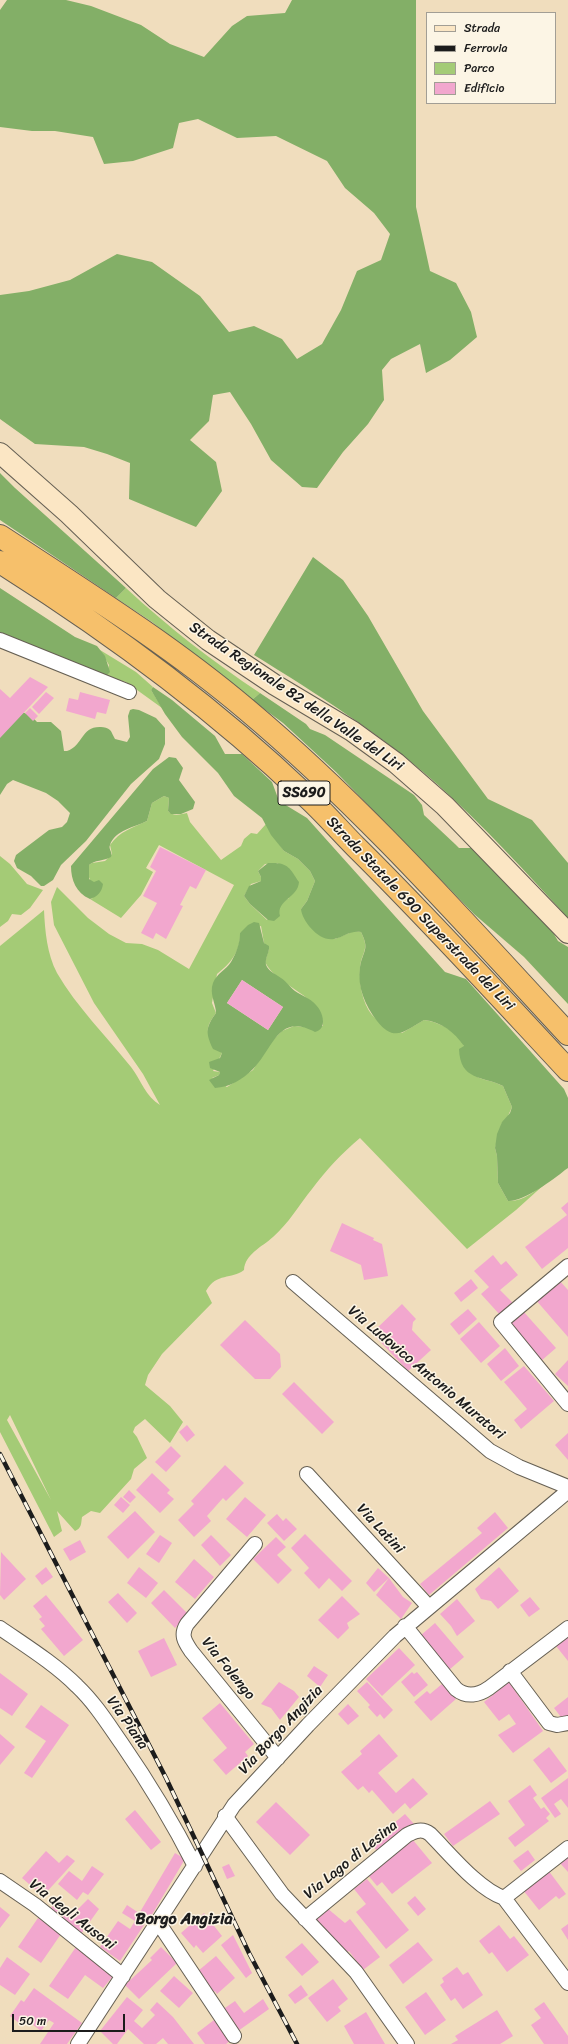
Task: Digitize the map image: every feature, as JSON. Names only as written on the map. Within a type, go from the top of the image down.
[{"type":"highway","name":"Strada Statale 690 Superstrada del Liri","points":[[0,536],[157,640],[246,709],[341,796],[412,868],[568,1034]]},
{"type":"highway","name":"Strada Statale 690 Superstrada del Liri","points":[[0,562],[77,611],[150,664],[256,750],[306,795],[410,900],[568,1070]]},
{"type":"main road","name":"Strada Regionale 82 della Valle del Liri","points":[[0,453],[69,514],[157,599],[208,640],[275,685],[352,731],[396,763],[446,806],[568,932]]},
{"type":"street","points":[[0,640],[129,692]]},
{"type":"street","points":[[568,1266],[501,1322],[568,1404]]},
{"type":"street","name":"Via Ludovico Antonio Muratori","points":[[293,1282],[490,1451],[519,1467],[568,1487]]},
{"type":"street","name":"Via Latini","points":[[307,1474],[428,1606]]},
{"type":"street","name":"Via Borgo Angizia","points":[[78,2044],[195,1866],[225,1816],[278,1758],[405,1626],[568,1491]]},
{"type":"street","name":"Via Folengo","points":[[255,1544],[187,1624],[184,1630],[184,1638],[191,1651],[278,1758]]},
{"type":"street","points":[[405,1626],[460,1692],[466,1694],[477,1694],[489,1688],[568,1628]]},
{"type":"street","name":"Via Piana","points":[[0,1628],[52,1665],[77,1686],[96,1706],[145,1778],[169,1817],[195,1866]]},
{"type":"street","points":[[510,1671],[549,1723],[557,1726],[568,1723]]},
{"type":"street","points":[[225,1816],[269,1878],[305,1919],[356,1972],[407,2044]]},
{"type":"street","name":"Via Lago di Lesina","points":[[305,1919],[407,1835],[419,1830],[430,1834],[487,1890],[504,1898],[568,1983]]},
{"type":"street","points":[[504,1898],[568,1848]]},
{"type":"street","name":"Via degli Ausoni","points":[[0,1882],[35,1905],[123,1976]]},
{"type":"street","points":[[158,1922],[234,2036]]},
{"type":"green space","points":[[7,0],[66,0],[91,6],[141,25],[170,44],[204,57],[232,26],[247,16],[285,13],[292,0],[416,0],[416,207],[430,271],[456,283],[471,312],[477,337],[450,360],[426,373],[420,344],[391,359],[382,370],[384,400],[368,424],[343,452],[317,488],[302,487],[271,460],[251,424],[230,392],[213,395],[209,421],[190,440],[216,462],[222,491],[196,527],[129,499],[130,463],[84,447],[35,444],[0,419],[0,295],[29,291],[70,280],[117,254],[152,262],[200,296],[229,332],[254,326],[282,339],[297,359],[322,344],[341,310],[357,271],[381,260],[390,234],[374,213],[345,188],[327,161],[276,136],[237,138],[198,119],[179,123],[173,148],[133,161],[104,164],[93,137],[55,131],[32,131],[0,127],[0,10]]},
{"type":"green space","points":[[0,473],[126,588],[116,598],[0,520]]},
{"type":"green space","points":[[313,557],[343,580],[368,616],[423,711],[488,799],[532,820],[568,863],[568,918],[488,832],[416,766],[348,715],[254,655]]},
{"type":"green space","points":[[0,588],[75,637],[97,646],[105,656],[110,672],[106,676],[0,635]]},
{"type":"green space","points":[[126,588],[191,643],[260,693],[252,700],[152,622],[116,598]]},
{"type":"green space","points":[[100,650],[136,672],[153,687],[151,690],[162,708],[126,682],[106,676],[109,665]]},
{"type":"green space","points":[[153,687],[172,700],[215,736],[225,754],[242,754],[272,782],[279,801],[307,818],[445,972],[466,979],[564,1089],[568,1098],[568,1168],[546,1184],[522,1198],[508,1201],[498,1183],[497,1156],[495,1148],[497,1134],[502,1122],[510,1113],[512,1107],[503,1086],[474,1076],[463,1067],[459,1049],[464,1046],[452,1032],[442,1025],[424,1020],[400,1033],[389,1032],[383,1028],[369,1009],[361,989],[359,974],[361,961],[365,950],[365,943],[361,932],[354,932],[338,938],[328,939],[312,930],[304,919],[301,909],[307,901],[315,881],[310,871],[298,859],[284,851],[271,835],[262,818],[234,796],[218,773],[182,737],[165,714],[151,690]]},
{"type":"green space","points":[[260,693],[306,724],[310,729],[325,735],[414,795],[422,805],[424,815],[459,848],[474,848],[551,929],[558,941],[568,947],[568,1004],[524,957],[474,914],[336,772],[283,723],[252,700]]},
{"type":"green space","points":[[130,710],[139,710],[156,718],[165,728],[165,744],[159,759],[131,784],[86,841],[61,865],[53,880],[44,886],[41,886],[31,876],[17,868],[14,861],[16,855],[49,830],[62,827],[67,822],[70,813],[58,801],[46,793],[13,780],[7,784],[0,795],[0,718],[20,712],[28,714],[37,722],[51,722],[61,731],[64,751],[67,751],[76,745],[86,733],[94,728],[107,728],[111,731],[115,739],[127,742],[130,737],[128,716]]},
{"type":"green space","points":[[169,757],[176,758],[183,768],[179,780],[195,802],[193,809],[181,814],[171,814],[168,811],[169,798],[164,796],[152,803],[147,821],[121,832],[116,836],[110,846],[111,857],[89,865],[89,879],[94,882],[99,880],[103,884],[99,894],[90,899],[81,893],[75,886],[71,866],[153,769]]},
{"type":"green space","points":[[164,796],[169,798],[168,811],[175,815],[187,813],[190,822],[221,860],[241,846],[244,839],[251,833],[257,834],[266,824],[284,851],[298,859],[310,871],[315,881],[307,901],[301,909],[335,939],[354,931],[361,932],[364,938],[365,950],[360,967],[360,980],[364,999],[372,1015],[382,1023],[402,1033],[424,1020],[447,1028],[458,1036],[464,1046],[465,1068],[479,1078],[503,1086],[512,1107],[507,1118],[502,1123],[495,1148],[497,1156],[498,1183],[508,1201],[524,1198],[547,1182],[516,1210],[467,1249],[360,1138],[329,1168],[279,1232],[251,1255],[245,1264],[244,1270],[234,1275],[219,1279],[210,1285],[206,1291],[212,1303],[162,1354],[148,1375],[145,1385],[170,1406],[183,1422],[170,1443],[145,1419],[135,1427],[133,1432],[147,1458],[134,1469],[131,1479],[100,1513],[91,1511],[82,1517],[81,1525],[77,1530],[75,1531],[57,1511],[62,1531],[54,1537],[0,1432],[0,946],[44,910],[49,950],[57,973],[82,1009],[135,1072],[147,1093],[160,1105],[143,1074],[94,1003],[54,925],[51,902],[57,887],[88,918],[109,934],[126,943],[142,944],[158,950],[189,969],[234,885],[159,845],[146,868],[153,872],[141,895],[121,918],[90,899],[93,898],[94,882],[91,882],[88,875],[89,865],[92,863],[105,861],[112,854],[110,845],[118,836],[147,821],[152,803]],"holes":[[[278,863],[289,898],[283,902],[267,920],[250,904],[244,896],[251,884],[261,881],[258,871],[265,864]],[[261,926],[264,943],[269,949],[265,962],[271,971],[308,999],[316,1007],[321,1016],[323,1026],[294,1026],[282,1031],[270,1043],[253,1070],[227,1087],[212,1078],[219,1075],[220,1072],[213,1071],[222,1053],[210,1037],[208,1029],[211,1020],[216,1013],[212,1003],[217,974],[226,966],[237,951],[240,933]],[[10,1415],[51,1500],[7,1420]]]},
{"type":"green space","points":[[0,856],[10,864],[27,884],[43,890],[30,908],[21,915],[12,914],[8,921],[0,927]]},
{"type":"green space","points":[[268,863],[280,863],[287,866],[299,882],[295,892],[281,906],[280,916],[274,921],[268,920],[250,904],[244,896],[249,886],[261,881],[258,871]]},
{"type":"green space","points":[[254,922],[259,923],[264,943],[269,946],[266,959],[267,967],[295,991],[314,1003],[321,1012],[323,1024],[322,1028],[315,1032],[303,1027],[293,1027],[284,1030],[249,1073],[240,1080],[231,1084],[215,1088],[209,1080],[219,1075],[220,1072],[210,1068],[209,1062],[220,1058],[222,1053],[213,1049],[208,1034],[210,1022],[216,1013],[212,995],[212,987],[217,977],[233,959],[240,933],[248,925]],"holes":[[[242,980],[283,1007],[268,1030],[227,1003]]]},
{"type":"building","points":[[30,677],[48,687],[0,738],[0,689],[10,698]]},
{"type":"building","points":[[46,692],[54,698],[39,714],[32,707]]},
{"type":"building","points":[[80,692],[110,700],[106,714],[97,712],[95,719],[66,711],[69,698],[78,700]]},
{"type":"building","points":[[30,708],[38,716],[33,721],[25,713]]},
{"type":"building","points":[[160,847],[206,870],[196,889],[190,886],[180,905],[183,906],[166,939],[156,933],[153,939],[141,933],[157,903],[143,896],[156,871],[150,867]]},
{"type":"building","points":[[242,980],[283,1007],[268,1030],[227,1003]]},
{"type":"building","points":[[568,1202],[568,1248],[542,1269],[525,1247],[567,1215],[561,1208]]},
{"type":"building","points":[[342,1223],[374,1238],[373,1240],[382,1244],[388,1276],[364,1280],[361,1265],[330,1251]]},
{"type":"building","points":[[493,1255],[501,1265],[506,1261],[518,1275],[500,1290],[513,1303],[500,1315],[481,1294],[489,1287],[474,1271]]},
{"type":"building","points":[[471,1279],[478,1288],[461,1302],[454,1293]]},
{"type":"building","points":[[558,1279],[568,1290],[568,1337],[535,1299]]},
{"type":"building","points":[[402,1304],[416,1319],[413,1322],[412,1330],[431,1350],[408,1371],[372,1333]]},
{"type":"building","points":[[468,1309],[477,1319],[459,1335],[450,1324]]},
{"type":"building","points":[[523,1311],[556,1348],[541,1361],[508,1323]]},
{"type":"building","points":[[245,1320],[280,1354],[281,1367],[270,1379],[255,1379],[220,1345]]},
{"type":"building","points":[[479,1322],[500,1346],[481,1363],[460,1339]]},
{"type":"building","points":[[505,1348],[519,1366],[501,1381],[487,1364]]},
{"type":"building","points":[[568,1360],[568,1386],[555,1374]]},
{"type":"building","points":[[524,1366],[554,1401],[521,1429],[514,1420],[527,1409],[504,1382]]},
{"type":"building","points":[[294,1382],[334,1422],[322,1434],[282,1394]]},
{"type":"building","points":[[187,1425],[195,1435],[187,1442],[179,1432]]},
{"type":"building","points":[[568,1433],[568,1460],[555,1445]]},
{"type":"building","points":[[171,1446],[181,1456],[166,1472],[155,1462]]},
{"type":"building","points":[[225,1465],[244,1483],[226,1501],[223,1498],[207,1516],[211,1521],[194,1537],[178,1520],[194,1504],[191,1501]]},
{"type":"building","points":[[152,1473],[170,1490],[167,1493],[174,1499],[160,1513],[136,1490]]},
{"type":"building","points":[[129,1490],[136,1497],[130,1503],[123,1497]]},
{"type":"building","points":[[121,1497],[130,1505],[123,1513],[114,1505]]},
{"type":"building","points":[[245,1497],[266,1515],[247,1537],[226,1519]]},
{"type":"building","points":[[135,1511],[155,1532],[128,1559],[107,1537]]},
{"type":"building","points":[[495,1512],[508,1528],[429,1595],[420,1584],[482,1533],[477,1528]]},
{"type":"building","points":[[277,1514],[283,1521],[286,1518],[297,1529],[284,1541],[267,1523]]},
{"type":"building","points":[[305,1534],[352,1581],[342,1591],[329,1578],[319,1589],[304,1573],[309,1568],[291,1548]]},
{"type":"building","points":[[160,1535],[172,1543],[159,1563],[146,1554]]},
{"type":"building","points":[[211,1535],[231,1555],[220,1566],[201,1545]]},
{"type":"building","points":[[276,1537],[286,1547],[277,1555],[292,1570],[278,1584],[253,1559]]},
{"type":"building","points":[[80,1540],[86,1552],[70,1561],[63,1549]]},
{"type":"building","points":[[1,1552],[26,1579],[4,1600],[0,1595]]},
{"type":"building","points":[[194,1559],[214,1577],[195,1599],[175,1582]]},
{"type":"building","points":[[46,1567],[53,1577],[42,1585],[35,1576]]},
{"type":"building","points":[[139,1567],[158,1583],[146,1598],[127,1583]]},
{"type":"building","points":[[499,1567],[519,1591],[498,1609],[491,1601],[481,1599],[475,1589]]},
{"type":"building","points":[[378,1568],[389,1578],[374,1592],[366,1583]]},
{"type":"building","points":[[389,1578],[403,1597],[412,1603],[401,1619],[376,1595]]},
{"type":"building","points":[[164,1590],[188,1614],[175,1628],[151,1603]]},
{"type":"building","points":[[118,1593],[137,1613],[127,1623],[108,1602]]},
{"type":"building","points":[[46,1595],[83,1640],[64,1656],[41,1629],[45,1626],[39,1619],[42,1617],[33,1606]]},
{"type":"building","points":[[342,1596],[360,1614],[347,1623],[349,1628],[338,1639],[318,1620]]},
{"type":"building","points":[[530,1597],[540,1609],[529,1617],[520,1605]]},
{"type":"building","points":[[457,1599],[475,1621],[457,1636],[451,1626],[440,1614]]},
{"type":"building","points":[[435,1623],[464,1657],[449,1670],[420,1636]]},
{"type":"building","points":[[568,1637],[568,1661],[556,1646]]},
{"type":"building","points":[[164,1638],[177,1665],[151,1677],[138,1651]]},
{"type":"building","points":[[399,1648],[415,1665],[382,1696],[366,1679]]},
{"type":"building","points":[[314,1666],[328,1675],[320,1687],[307,1676]]},
{"type":"building","points":[[412,1672],[414,1674],[417,1672],[428,1685],[414,1697],[401,1682]]},
{"type":"building","points":[[0,1673],[28,1694],[12,1716],[0,1708]]},
{"type":"building","points":[[279,1682],[294,1691],[299,1697],[280,1720],[271,1708],[261,1704]]},
{"type":"building","points":[[367,1682],[393,1710],[384,1719],[380,1714],[377,1717],[368,1707],[370,1705],[357,1691]]},
{"type":"building","points":[[509,1682],[543,1731],[513,1753],[498,1735],[516,1724],[509,1714],[499,1721],[484,1702]]},
{"type":"building","points":[[442,1684],[456,1699],[431,1721],[414,1702],[427,1691],[430,1694]]},
{"type":"building","points":[[568,1697],[568,1718],[564,1721],[554,1708]]},
{"type":"building","points":[[220,1703],[254,1744],[245,1752],[248,1756],[226,1775],[213,1760],[227,1748],[202,1718]]},
{"type":"building","points":[[348,1704],[359,1716],[348,1725],[338,1714]]},
{"type":"building","points":[[41,1705],[69,1725],[32,1778],[24,1773],[46,1741],[25,1727]]},
{"type":"building","points":[[0,1734],[15,1747],[0,1765]]},
{"type":"building","points":[[379,1734],[398,1756],[378,1773],[396,1793],[413,1778],[428,1794],[410,1809],[405,1803],[393,1814],[372,1790],[369,1793],[363,1786],[358,1790],[341,1772],[362,1754],[360,1751]]},
{"type":"building","points":[[549,1747],[567,1771],[551,1783],[533,1760]]},
{"type":"building","points":[[568,1778],[568,1808],[561,1799],[554,1804],[561,1814],[555,1818],[541,1798]]},
{"type":"building","points":[[530,1785],[537,1795],[533,1798],[541,1809],[544,1807],[550,1814],[546,1818],[549,1821],[515,1847],[508,1838],[525,1825],[508,1801]]},
{"type":"building","points":[[490,1801],[500,1814],[453,1846],[444,1834]]},
{"type":"building","points":[[276,1802],[310,1835],[290,1855],[256,1822]]},
{"type":"building","points":[[135,1810],[161,1842],[151,1850],[125,1819]]},
{"type":"building","points":[[405,1814],[414,1824],[379,1853],[370,1843]]},
{"type":"building","points":[[413,1840],[432,1863],[392,1894],[382,1882],[377,1886],[368,1875]]},
{"type":"building","points":[[528,1850],[535,1860],[521,1871],[513,1861]]},
{"type":"building","points":[[46,1851],[59,1863],[67,1855],[75,1861],[43,1896],[22,1878]]},
{"type":"building","points":[[175,1853],[185,1859],[150,1918],[140,1912]]},
{"type":"building","points":[[568,1855],[568,1872],[559,1862]]},
{"type":"building","points":[[229,1864],[235,1876],[227,1879],[222,1867]]},
{"type":"building","points":[[92,1866],[104,1874],[88,1895],[83,1892],[77,1900],[58,1884],[69,1871],[82,1881]]},
{"type":"building","points":[[548,1870],[566,1894],[559,1899],[556,1896],[539,1910],[523,1890]]},
{"type":"building","points":[[367,1879],[409,1930],[386,1949],[356,1912],[366,1904],[354,1889]]},
{"type":"building","points":[[415,1896],[426,1909],[418,1916],[407,1903]]},
{"type":"building","points":[[88,1899],[99,1909],[81,1934],[51,1908],[58,1900],[74,1913]]},
{"type":"building","points":[[127,1905],[148,1919],[120,1961],[100,1947],[118,1921],[130,1929],[135,1921],[122,1913]]},
{"type":"building","points":[[0,1907],[10,1915],[0,1928]]},
{"type":"building","points":[[327,1908],[345,1923],[350,1919],[380,1957],[363,1970],[349,1951],[346,1953],[314,1919]]},
{"type":"building","points":[[204,1913],[222,1936],[203,1953],[196,1945],[194,1948],[181,1933]]},
{"type":"building","points":[[38,1918],[61,1934],[41,1963],[18,1947]]},
{"type":"building","points":[[568,1924],[568,1940],[561,1929]]},
{"type":"building","points":[[499,1925],[510,1939],[514,1936],[529,1955],[507,1972],[492,1952],[489,1954],[479,1941]]},
{"type":"building","points":[[233,1935],[252,1973],[246,1978],[221,1945]]},
{"type":"building","points":[[418,1942],[433,1960],[403,1984],[389,1965]]},
{"type":"building","points":[[302,1943],[319,1962],[302,1976],[285,1957]]},
{"type":"building","points":[[76,1947],[113,1976],[103,1988],[85,1975],[68,1999],[49,1986]]},
{"type":"building","points":[[161,1947],[177,1963],[139,1999],[125,1985],[152,1960],[150,1958]]},
{"type":"building","points":[[216,1956],[235,1978],[217,1994],[215,1991],[213,1993],[198,1971]]},
{"type":"building","points":[[7,1957],[30,1974],[15,1995],[0,1985],[0,1968]]},
{"type":"building","points":[[457,1967],[463,1975],[468,1972],[483,1995],[463,2009],[455,1998],[451,2001],[440,1985],[444,1982],[442,1978]]},
{"type":"building","points":[[174,1976],[193,1993],[179,2008],[160,1991]]},
{"type":"building","points":[[333,1979],[348,1999],[338,2007],[341,2011],[327,2022],[308,1998]]},
{"type":"building","points":[[301,1985],[308,1995],[295,2004],[288,1995]]},
{"type":"building","points":[[34,1988],[82,2023],[67,2044],[40,2044],[54,2023],[49,2020],[41,2031],[23,2017],[19,2023],[10,2016],[21,2000],[24,2002]]},
{"type":"building","points":[[426,1992],[446,2020],[425,2035],[405,2007]]},
{"type":"building","points":[[127,1997],[143,2010],[134,2021],[142,2028],[155,2015],[150,2010],[157,2002],[173,2017],[194,2044],[168,2044],[163,2038],[156,2044],[144,2044],[128,2029],[117,2044],[113,2044],[100,2031]]},
{"type":"building","points":[[263,1999],[269,2009],[238,2031],[222,2010],[235,2001],[244,2013]]},
{"type":"building","points":[[544,2002],[568,2036],[568,2044],[544,2044],[531,2025],[541,2018],[534,2009]]},
{"type":"building","points":[[497,2010],[513,2036],[500,2044],[451,2044],[458,2040],[455,2036]]},
{"type":"building","points":[[366,2012],[385,2044],[354,2044],[344,2026]]},
{"type":"building","points":[[214,2020],[230,2041],[226,2044],[205,2044],[197,2033]]},
{"type":"railway","points":[[0,1454],[166,1778],[249,1953],[297,2044]]},
{"type":"district","name":"Borgo Angizia","points":[[184,1920]]}]
